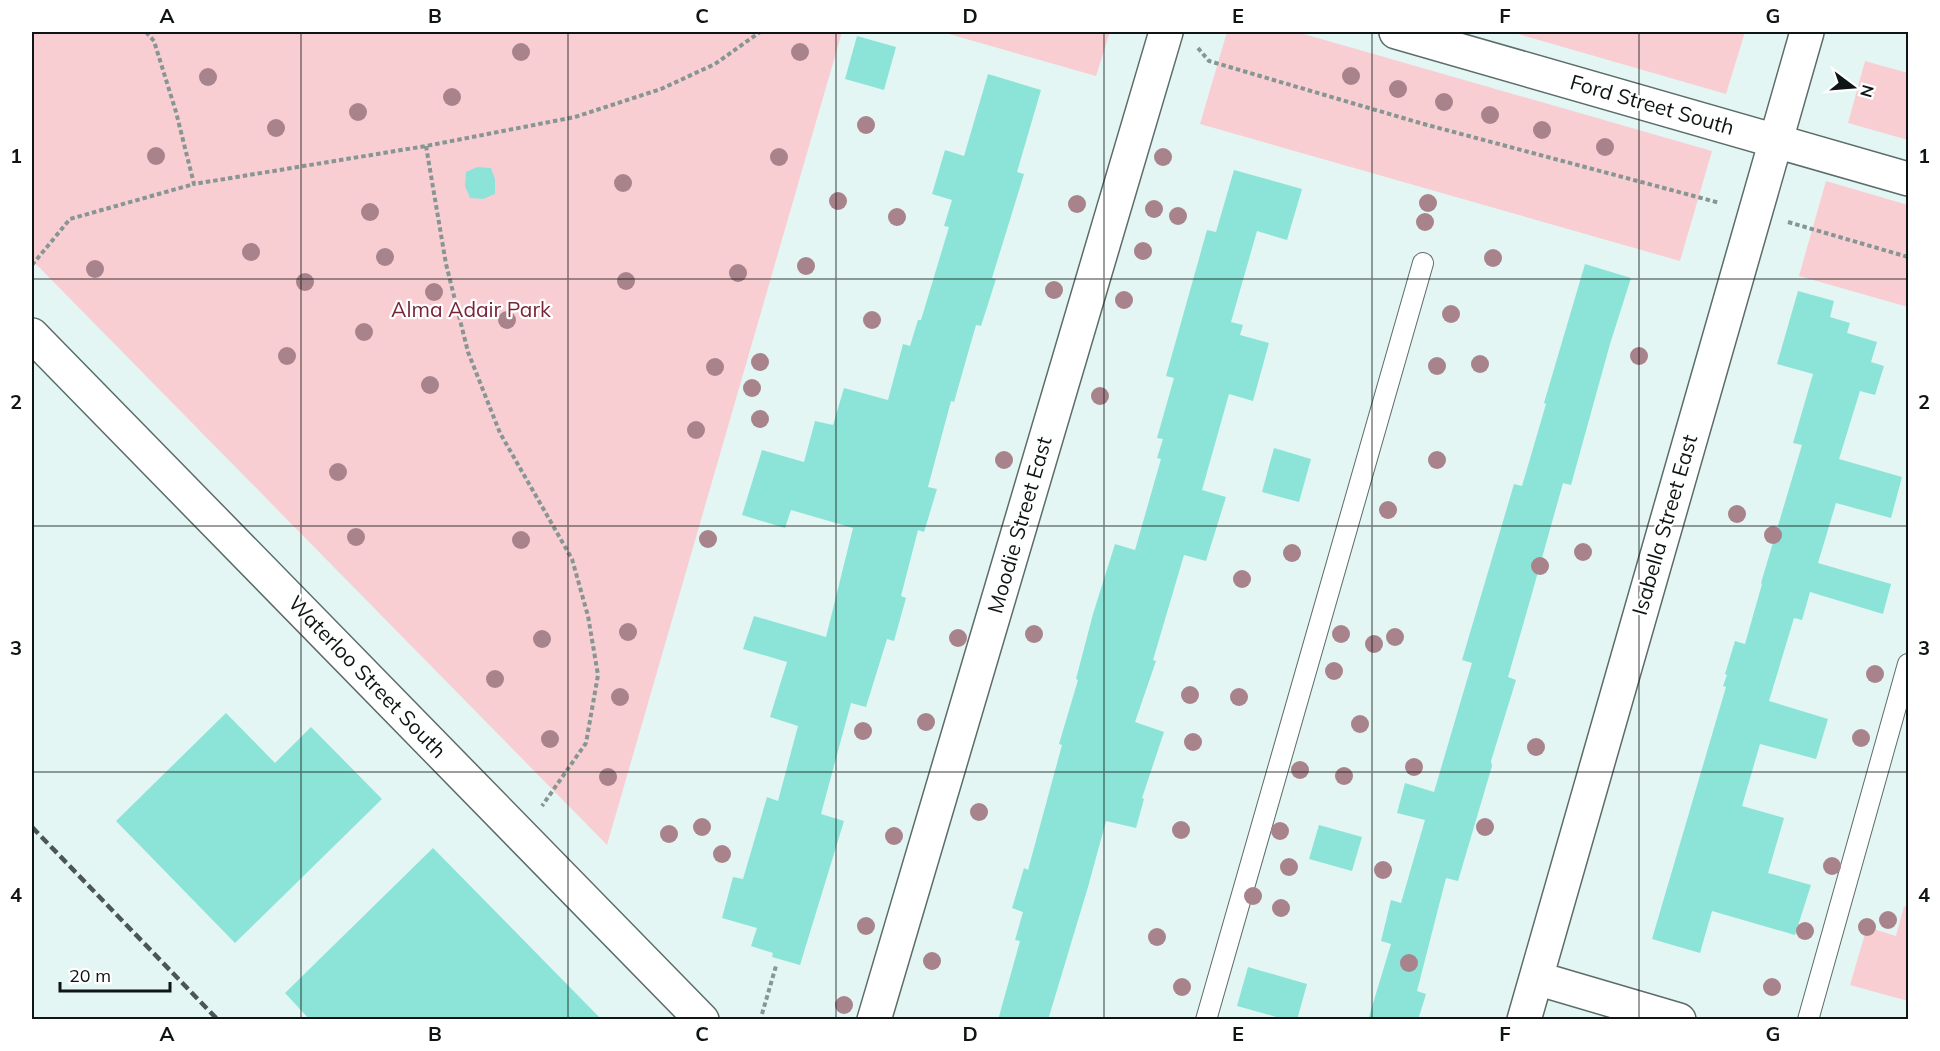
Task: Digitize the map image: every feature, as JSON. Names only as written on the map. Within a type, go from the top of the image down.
[{"type":"street","name":"Moodie Street East","points":[[874,1020],[1166,32]]},
{"type":"street","name":"Ford Street South","points":[[1396,32],[1908,179]]},
{"type":"street","name":"Isabella Street East","points":[[1524,1020],[1807,32]]},
{"type":"street","name":"Waterloo Street South","points":[[32,335],[702,1020]]},
{"type":"street","points":[[1536,978],[1680,1020]]},
{"type":"lane","points":[[1206,1020],[1423,263]]},
{"type":"lane","points":[[1808,1020],[1908,664]]},
{"type":"path","points":[[146,32],[154,41],[176,111],[194,184]]},
{"type":"path","points":[[32,265],[70,219],[194,184],[426,146],[575,117],[661,89],[715,64],[760,32]]},
{"type":"path","points":[[1197,46],[1209,61],[1432,126],[1754,212],[1908,257]]},
{"type":"path","points":[[426,146],[446,264],[468,352],[500,433],[572,559],[588,616],[598,675],[586,742],[522,836]]},
{"type":"path","points":[[762,1014],[776,966]]},
{"type":"green space","name":"Alma Adair Park","points":[[32,32],[842,32],[607,845],[32,260]]},
{"type":"green space","points":[[942,32],[1110,32],[1096,76]]},
{"type":"green space","points":[[1227,32],[1297,32],[1712,151],[1680,261],[1200,124]]},
{"type":"green space","points":[[1511,32],[1745,32],[1726,94]]},
{"type":"green space","points":[[1865,61],[1908,73],[1908,140],[1848,123]]},
{"type":"green space","points":[[1826,181],[1908,205],[1908,307],[1799,276]]},
{"type":"green space","points":[[1904,906],[1908,908],[1908,1001],[1850,985],[1867,927],[1896,936]]},
{"type":"building","points":[[857,36],[896,47],[884,90],[845,79]]},
{"type":"building","points":[[988,74],[1041,90],[1017,172],[1024,174],[992,278],[996,279],[981,326],[976,325],[954,402],[951,401],[928,487],[937,489],[924,532],[918,530],[901,596],[906,598],[894,641],[887,639],[866,707],[851,703],[821,814],[844,821],[800,965],[772,957],[773,953],[751,946],[757,928],[722,918],[733,877],[743,879],[767,797],[778,801],[798,726],[770,717],[787,662],[743,649],[754,616],[826,637],[853,528],[791,510],[785,528],[742,515],[762,450],[804,462],[815,421],[833,425],[844,388],[888,400],[903,344],[910,346],[918,320],[921,320],[949,227],[944,226],[952,200],[932,194],[945,150],[964,156]]},
{"type":"building","points":[[477,167],[491,168],[495,179],[495,194],[483,199],[470,198],[465,186],[466,172]]},
{"type":"building","points":[[1234,170],[1302,189],[1287,240],[1257,231],[1231,322],[1243,325],[1240,335],[1269,343],[1253,401],[1229,394],[1202,490],[1226,497],[1206,561],[1184,555],[1153,660],[1156,661],[1135,722],[1164,732],[1142,798],[1144,799],[1136,828],[1106,821],[1048,1020],[998,1020],[1020,941],[1015,940],[1023,912],[1012,908],[1024,868],[1028,870],[1062,745],[1059,744],[1078,680],[1076,679],[1093,614],[1115,544],[1135,550],[1161,459],[1157,458],[1163,439],[1157,438],[1174,378],[1166,376],[1207,230],[1216,232]]},
{"type":"building","points":[[1585,264],[1631,278],[1571,485],[1563,483],[1508,677],[1516,680],[1491,761],[1492,766],[1458,881],[1446,878],[1417,991],[1426,994],[1418,1020],[1368,1020],[1391,944],[1381,941],[1391,900],[1401,903],[1425,820],[1397,813],[1405,783],[1434,792],[1472,663],[1462,660],[1514,484],[1522,486]]},
{"type":"building","points":[[1798,291],[1834,301],[1830,317],[1850,323],[1847,333],[1877,342],[1871,362],[1884,366],[1875,395],[1860,391],[1839,459],[1902,477],[1891,518],[1836,503],[1818,563],[1891,584],[1883,614],[1810,592],[1802,620],[1794,618],[1769,701],[1828,719],[1816,759],[1760,744],[1742,806],[1784,818],[1768,873],[1811,885],[1795,935],[1712,911],[1700,953],[1652,939],[1726,687],[1723,686],[1727,675],[1725,674],[1735,641],[1745,644],[1802,445],[1793,443],[1813,374],[1777,364]]},
{"type":"building","points":[[1274,448],[1311,459],[1299,502],[1262,492]]},
{"type":"building","points":[[226,713],[275,763],[311,727],[382,799],[235,943],[116,821]]},
{"type":"building","points":[[1319,825],[1362,837],[1352,871],[1309,859]]},
{"type":"building","points":[[433,848],[602,1020],[310,1020],[285,993]]},
{"type":"building","points":[[1248,967],[1307,984],[1297,1020],[1287,1020],[1237,1006]]},
{"type":"railway","points":[[32,827],[218,1020]]}]
